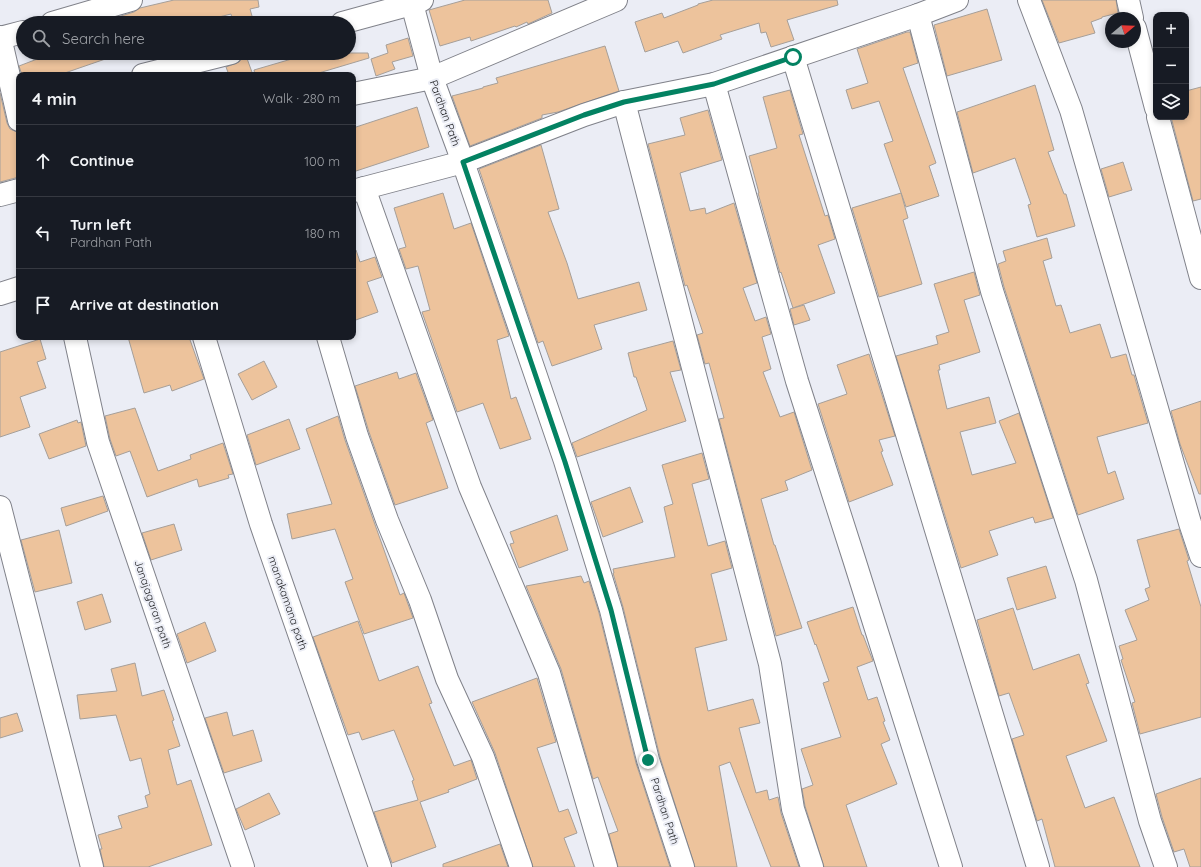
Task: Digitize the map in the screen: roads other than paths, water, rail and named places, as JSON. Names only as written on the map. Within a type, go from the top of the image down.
[{"type":"street","points":[[76,16],[131,0]]},
{"type":"street","points":[[356,93],[432,78],[616,0]]},
{"type":"street","points":[[1029,0],[1071,110],[1190,523],[1201,556]]},
{"type":"street","points":[[1128,0],[1131,12]]},
{"type":"street","points":[[356,19],[415,1]]},
{"type":"street","name":"Pardhan Path","points":[[415,1],[432,78],[463,162],[565,462],[611,610],[648,760],[683,867]]},
{"type":"street","points":[[606,867],[549,674],[470,487],[358,190],[463,162],[584,115],[624,102],[714,84],[918,15],[948,1]]},
{"type":"street","points":[[918,15],[992,291],[1086,580],[1150,821],[1166,867]]},
{"type":"street","points":[[13,111],[0,38],[16,34]]},
{"type":"street","points":[[1140,48],[1153,97]]},
{"type":"street","points":[[793,57],[1038,867]]},
{"type":"street","points":[[156,72],[203,60]]},
{"type":"street","points":[[714,84],[797,381],[951,867]]},
{"type":"street","points":[[624,102],[770,664],[793,809],[812,867]]},
{"type":"street","points":[[1159,120],[1201,278]]},
{"type":"street","points":[[0,195],[16,191]]},
{"type":"street","points":[[0,294],[16,289]]},
{"type":"street","name":"Janajagaran path","points":[[76,340],[98,442],[243,867]]},
{"type":"street","name":"manakamana path","points":[[205,340],[261,524],[380,867]]},
{"type":"street","points":[[329,340],[358,436],[387,520],[420,600],[447,679],[483,757],[521,867]]},
{"type":"street","points":[[0,507],[92,867]]}]
